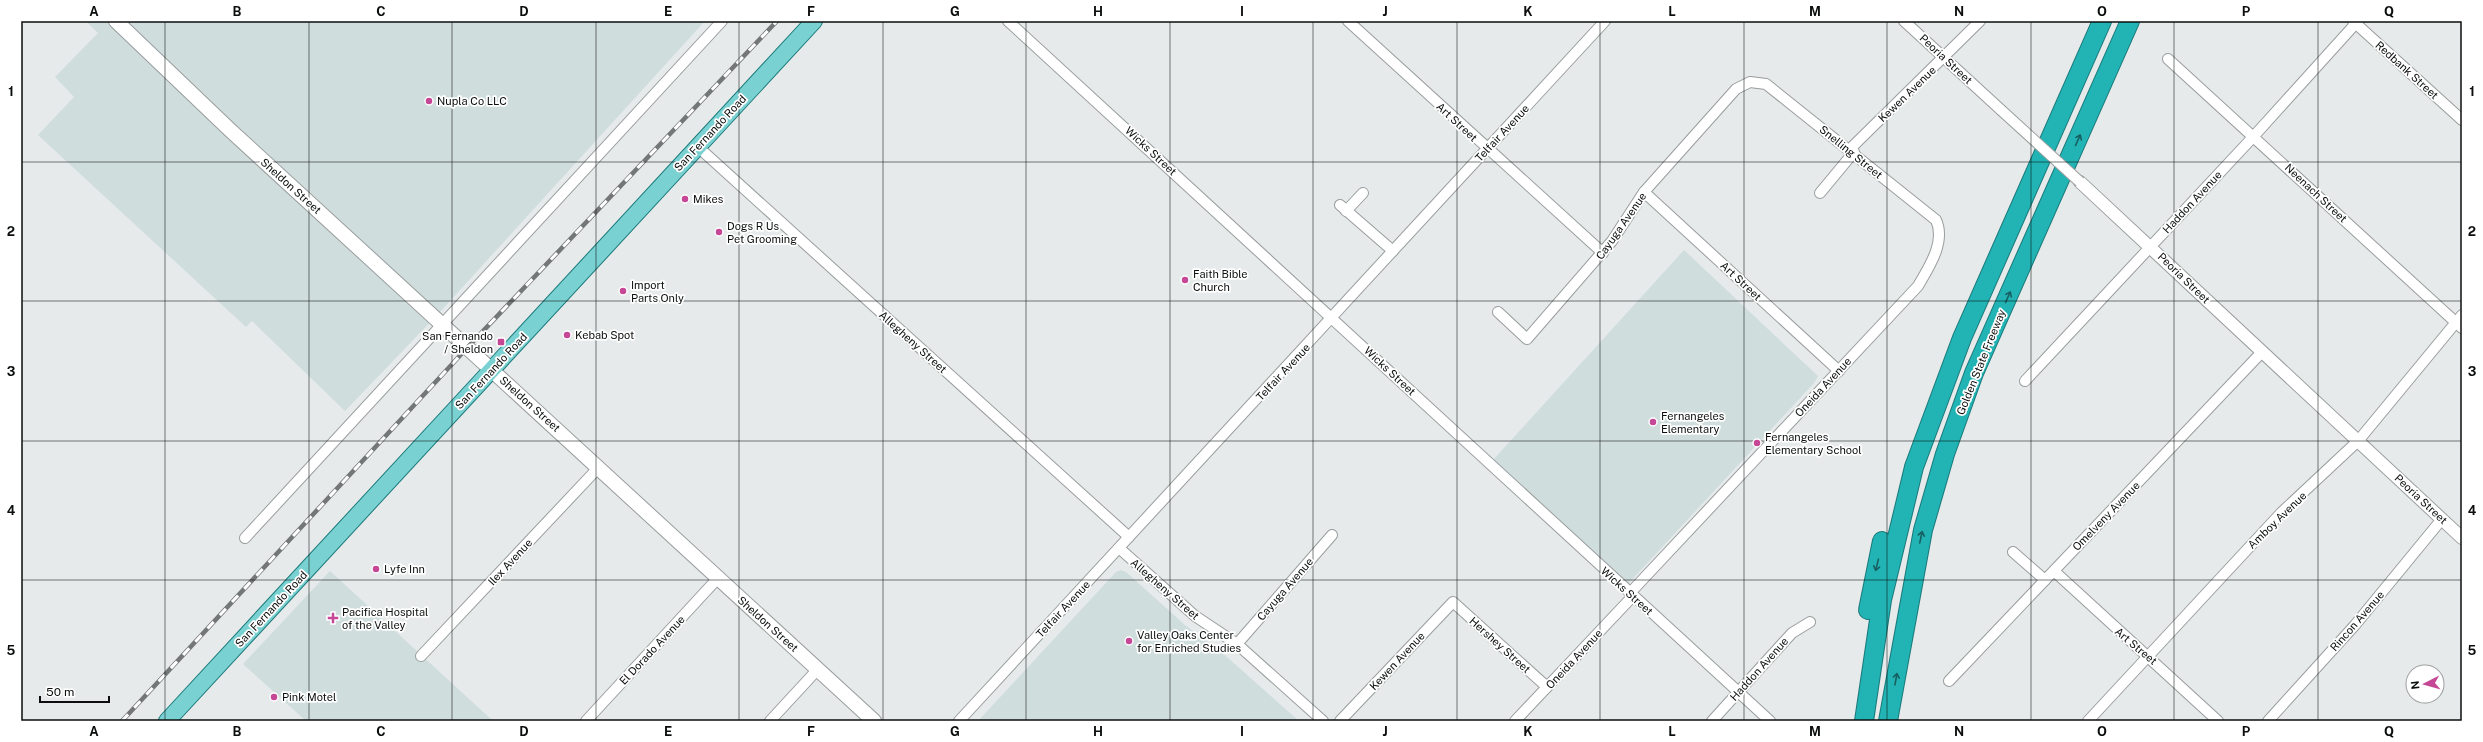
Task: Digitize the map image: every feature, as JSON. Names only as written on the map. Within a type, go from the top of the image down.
[{"type":"highway","points":[[1854,721],[1873,578],[1911,438],[1936,368],[2089,21]]},
{"type":"highway","points":[[1864,721],[1882,600],[1897,532],[1916,460],[1962,338],[2102,21]]},
{"type":"highway","points":[[1889,719],[1875,689],[1876,681],[1895,568],[1926,449],[1970,333],[2110,21]]},
{"type":"highway","name":"Golden State Freeway","points":[[1889,719],[1923,530],[1945,454],[1974,373],[2130,21]]},
{"type":"main road","name":"Sheldon Street","points":[[116,21],[184,88],[599,467],[874,721]]},
{"type":"main road","name":"San Fernando Road","points":[[167,721],[814,21]]},
{"type":"street","points":[[245,538],[722,21]]},
{"type":"street","name":"Wicks Street","points":[[1008,21],[1333,318],[1631,595],[1739,691],[1770,721]]},
{"type":"street","name":"Art Street","points":[[1348,21],[1603,253]]},
{"type":"street","name":"Telfair Avenue","points":[[959,721],[1333,318],[1605,21]]},
{"type":"street","name":"Peoria Street","points":[[1904,21],[2151,246],[2262,352],[2462,538]]},
{"type":"street","name":"Kewen Avenue","points":[[1820,193],[1852,151],[1980,21]]},
{"type":"street","name":"Redbank Street","points":[[2355,22],[2462,120]]},
{"type":"street","name":"Haddon Avenue","points":[[2025,381],[2254,136],[2355,22]]},
{"type":"street","name":"Neenach Street","points":[[2168,59],[2460,322]]},
{"type":"street","name":"Cayuga Avenue","points":[[1498,312],[1526,339],[1603,253],[1644,192],[1736,89],[1750,82],[1766,84]]},
{"type":"street","name":"Snelling Street","points":[[1766,84],[1852,151],[1936,220]]},
{"type":"street","name":"Allegheny Street","points":[[697,146],[1129,537]]},
{"type":"street","name":"Art Street","points":[[1644,192],[1838,371]]},
{"type":"street","points":[[1363,193],[1343,208],[1393,251]]},
{"type":"street","name":"Oneida Avenue","points":[[1515,721],[1918,286],[1938,243],[1940,230],[1936,220]]},
{"type":"street","name":"Amboy Avenue","points":[[2088,721],[2281,513],[2358,440],[2460,322]]},
{"type":"street","name":"Omelveny Avenue","points":[[1949,681],[2262,352]]},
{"type":"street","name":"Ilex Avenue","points":[[421,656],[599,467]]},
{"type":"street","name":"Rincon Avenue","points":[[2268,721],[2355,625],[2442,519]]},
{"type":"street","name":"Cayuga Avenue","points":[[1237,644],[1332,535]]},
{"type":"street","name":"Allegheny Street","points":[[1119,548],[1195,616],[1237,644],[1323,721]]},
{"type":"street","points":[[2013,552],[2045,580]]},
{"type":"street","name":"Art Street","points":[[2054,571],[2146,658],[2158,664],[2218,721]]},
{"type":"street","name":"El Dorado Avenue","points":[[586,721],[718,578]]},
{"type":"street","name":"Kewen Avenue","points":[[1340,721],[1453,602]]},
{"type":"street","name":"Hershey Street","points":[[1453,602],[1547,687]]},
{"type":"street","name":"Haddon Avenue","points":[[1712,721],[1792,633],[1810,622]]},
{"type":"street","points":[[770,721],[818,669]]},
{"type":"shaded area","points":[[86,21],[705,21],[440,312],[345,411],[252,321],[246,327],[38,135],[74,97],[55,77],[98,33]]},
{"type":"shaded area","name":"Fernangeles Elementary","points":[[1684,250],[1818,376],[1814,383],[1628,584],[1493,460]]},
{"type":"shaded area","name":"Valley Oaks Center for Enriched Studies","points":[[1121,570],[1126,572],[1185,625],[1227,657],[1299,721],[978,721],[1116,572]]},
{"type":"shaded area","name":"Pacifica Hospital of the Valley","points":[[330,571],[493,721],[306,721],[243,664]]},
{"type":"railway","points":[[122,721],[467,348],[777,21]]},
{"type":"place","name":"Nupla Co LLC","points":[[429,101]]},
{"type":"place","name":"Mikes","points":[[685,199]]},
{"type":"place","name":"Dogs R Us Pet Grooming","points":[[719,232]]},
{"type":"place","name":"Faith Bible Church","points":[[1185,280]]},
{"type":"place","name":"Import Parts Only","points":[[623,291]]},
{"type":"place","name":"Kebab Spot","points":[[567,335]]},
{"type":"place","name":"San Fernando / Sheldon","points":[[501,342]]},
{"type":"place","name":"Fernangeles Elementary","points":[[1653,422]]},
{"type":"place","name":"Fernangeles Elementary School","points":[[1757,443]]},
{"type":"place","name":"Lyfe Inn","points":[[376,569]]},
{"type":"place","name":"Pacifica Hospital of the Valley","points":[[333,618]]},
{"type":"place","name":"Valley Oaks Center for Enriched Studies","points":[[1129,641]]},
{"type":"place","name":"Pink Motel","points":[[274,697]]}]
